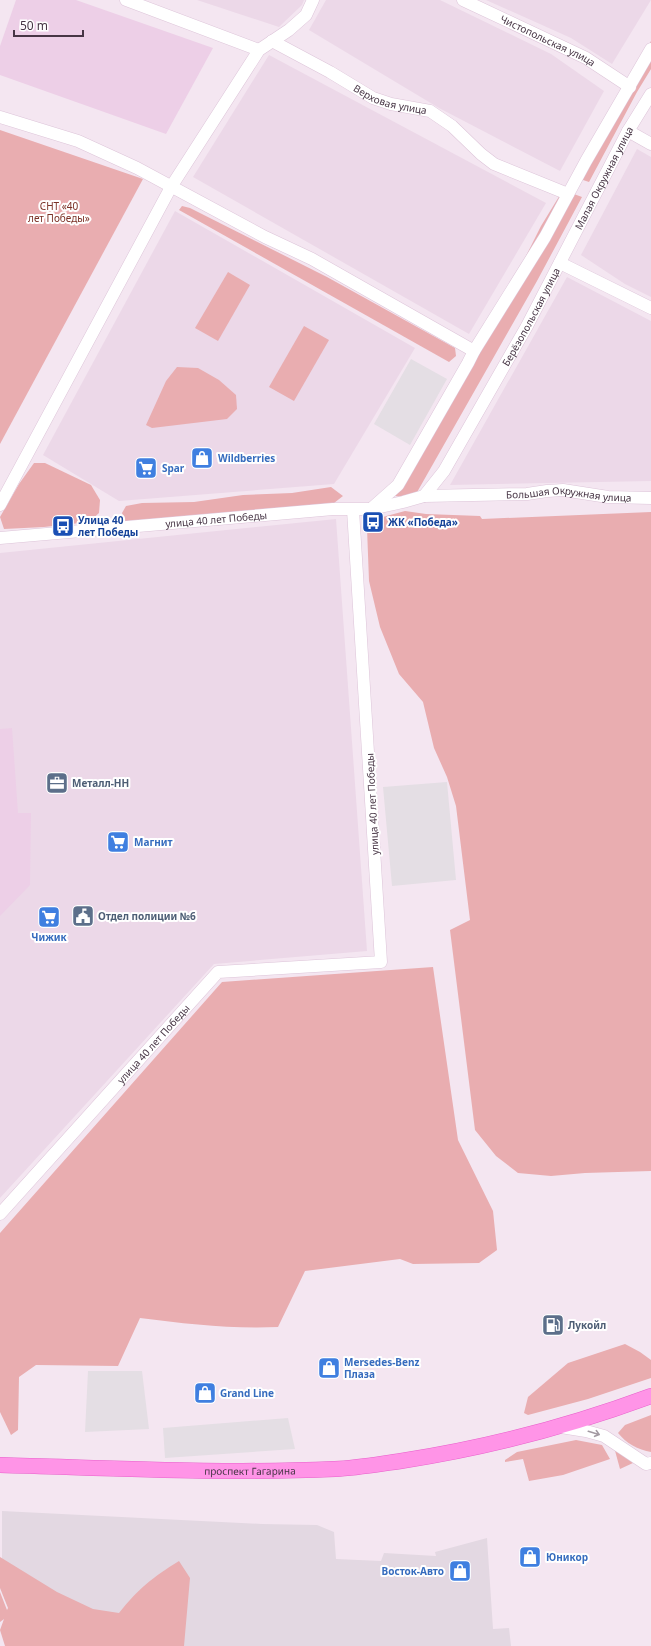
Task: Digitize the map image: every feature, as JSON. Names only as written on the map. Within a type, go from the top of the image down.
[{"type":"main road","name":"проспект Гагарина","points":[[0,1465],[205,1470],[336,1469],[439,1455],[497,1443],[651,1396]]},
{"type":"street","points":[[126,0],[259,50]]},
{"type":"street","points":[[0,505],[171,187],[259,50],[289,30],[306,15],[313,0]]},
{"type":"street","name":"Чистопольская улица","points":[[463,0],[586,58],[630,87]]},
{"type":"street","name":"Верховая улица","points":[[272,41],[330,72],[373,98],[391,104],[430,111],[452,126],[481,154],[494,164],[568,194]]},
{"type":"street","points":[[371,509],[398,484],[474,351],[545,237],[586,161],[651,49]]},
{"type":"street","name":"Малая Окружная улица","points":[[560,264],[628,132],[651,94]]},
{"type":"street","points":[[0,117],[78,141],[137,168],[264,237],[312,259],[474,351]]},
{"type":"street","points":[[628,132],[651,144]]},
{"type":"street","name":"Берёзопольская улица","points":[[424,496],[444,471],[527,326],[560,264],[651,308]]},
{"type":"street","name":"Большая Окружная улица","points":[[353,510],[371,509],[424,496],[487,496],[563,490],[608,497],[651,498]]},
{"type":"street","name":"улица 40 лет Победы","points":[[0,538],[333,509],[353,510],[381,962],[218,972],[0,1214]]},
{"type":"street","points":[[556,1426],[586,1430],[604,1436],[646,1464],[651,1462]]},
{"type":"shaded area","points":[[16,0],[76,0],[213,48],[166,134],[0,75],[0,46]]},
{"type":"shaded area","points":[[197,0],[304,0],[302,5],[279,27]]},
{"type":"shaded area","points":[[326,0],[440,0],[551,54],[604,91],[560,171],[439,108],[309,30]]},
{"type":"shaded area","points":[[486,0],[651,0],[612,64],[571,38]]},
{"type":"shaded area","points":[[269,55],[546,203],[469,334],[193,177]]},
{"type":"shaded area","points":[[637,149],[651,157],[651,297],[625,284],[581,255]]},
{"type":"shaded area","points":[[175,211],[415,348],[334,484],[119,501],[43,455]]},
{"type":"shaded area","points":[[567,277],[651,321],[651,481],[450,485]]},
{"type":"shaded area","points":[[411,359],[447,379],[410,445],[374,424]]},
{"type":"shaded area","points":[[336,519],[367,951],[214,964],[0,1198],[0,553]]},
{"type":"shaded area","points":[[12,728],[18,813],[31,813],[30,885],[0,916],[0,729]]},
{"type":"shaded area","points":[[447,782],[456,880],[392,886],[383,787]]},
{"type":"shaded area","points":[[88,1371],[142,1371],[149,1429],[85,1432]]},
{"type":"shaded area","points":[[288,1418],[295,1449],[165,1458],[163,1428]]},
{"type":"shaded area","points":[[2,1511],[262,1524],[317,1525],[334,1532],[336,1559],[381,1561],[384,1553],[436,1556],[435,1552],[487,1538],[493,1629],[509,1628],[511,1646],[146,1646],[2,1562]]},
{"type":"green space","points":[[651,41],[651,69],[637,92],[589,182],[574,177]]},
{"type":"green space","name":"СНТ «40 лет Победы»","points":[[0,130],[143,179],[0,444]]},
{"type":"green space","points":[[563,190],[582,197],[537,281],[416,494],[403,497],[395,496],[476,356],[541,226]]},
{"type":"green space","points":[[182,206],[190,208],[327,277],[455,348],[456,356],[449,362],[179,210]]},
{"type":"green space","points":[[228,272],[250,285],[218,341],[195,328]]},
{"type":"green space","points":[[304,326],[329,340],[294,401],[269,387]]},
{"type":"green space","points":[[177,367],[198,368],[219,380],[236,395],[237,409],[227,419],[152,428],[146,425],[166,381]]},
{"type":"green space","points":[[34,463],[45,463],[91,485],[100,500],[99,513],[89,522],[44,527],[4,529],[0,517],[19,484]]},
{"type":"green space","points":[[331,487],[343,496],[334,503],[125,523],[122,513],[126,506],[142,503],[194,502],[243,495],[292,493]]},
{"type":"green space","points":[[405,511],[426,514],[480,516],[482,519],[651,512],[651,1171],[585,1173],[551,1176],[518,1173],[496,1156],[475,1130],[450,930],[470,920],[456,806],[447,777],[434,748],[423,702],[399,674],[380,627],[369,581],[367,528],[379,518]]},
{"type":"green space","points":[[433,967],[458,1140],[493,1211],[497,1250],[479,1263],[413,1264],[400,1259],[305,1271],[278,1327],[209,1326],[140,1318],[118,1366],[36,1365],[19,1377],[18,1430],[11,1435],[0,1412],[0,1233],[222,982]]},
{"type":"green space","points":[[625,1344],[651,1360],[651,1378],[588,1399],[528,1415],[524,1413],[528,1397],[568,1363]]},
{"type":"green space","points":[[651,1415],[651,1452],[641,1450],[633,1446],[618,1433],[625,1425]]},
{"type":"green space","points":[[576,1440],[602,1445],[610,1459],[563,1475],[529,1481],[523,1459],[505,1462],[505,1460],[517,1452]]},
{"type":"green space","points":[[614,1447],[633,1463],[620,1469]]},
{"type":"green space","points":[[0,1557],[57,1592],[93,1609],[119,1613],[146,1584],[161,1572],[179,1561],[190,1578],[184,1646],[5,1646],[0,1630],[4,1619],[0,1622],[0,1592],[7,1610],[8,1608],[0,1588]]},
{"type":"place","name":"Wildberries","points":[[202,458]]},
{"type":"place","name":"Spar","points":[[146,468]]},
{"type":"place","name":"ЖК «Победа»","points":[[373,522]]},
{"type":"place","name":"Улица 40 лет Победы","points":[[63,526]]},
{"type":"place","name":"Металл-НН","points":[[57,783]]},
{"type":"place","name":"Магнит","points":[[118,842]]},
{"type":"place","name":"Отдел полиции №6","points":[[83,916]]},
{"type":"place","name":"Чижик","points":[[49,917]]},
{"type":"place","name":"Лукойл","points":[[553,1325]]},
{"type":"place","name":"Mersedes-Benz Плаза","points":[[329,1368]]},
{"type":"place","name":"Grand Line","points":[[205,1393]]},
{"type":"place","name":"Юникор","points":[[530,1557]]},
{"type":"place","name":"Восток-Авто","points":[[460,1571]]}]
